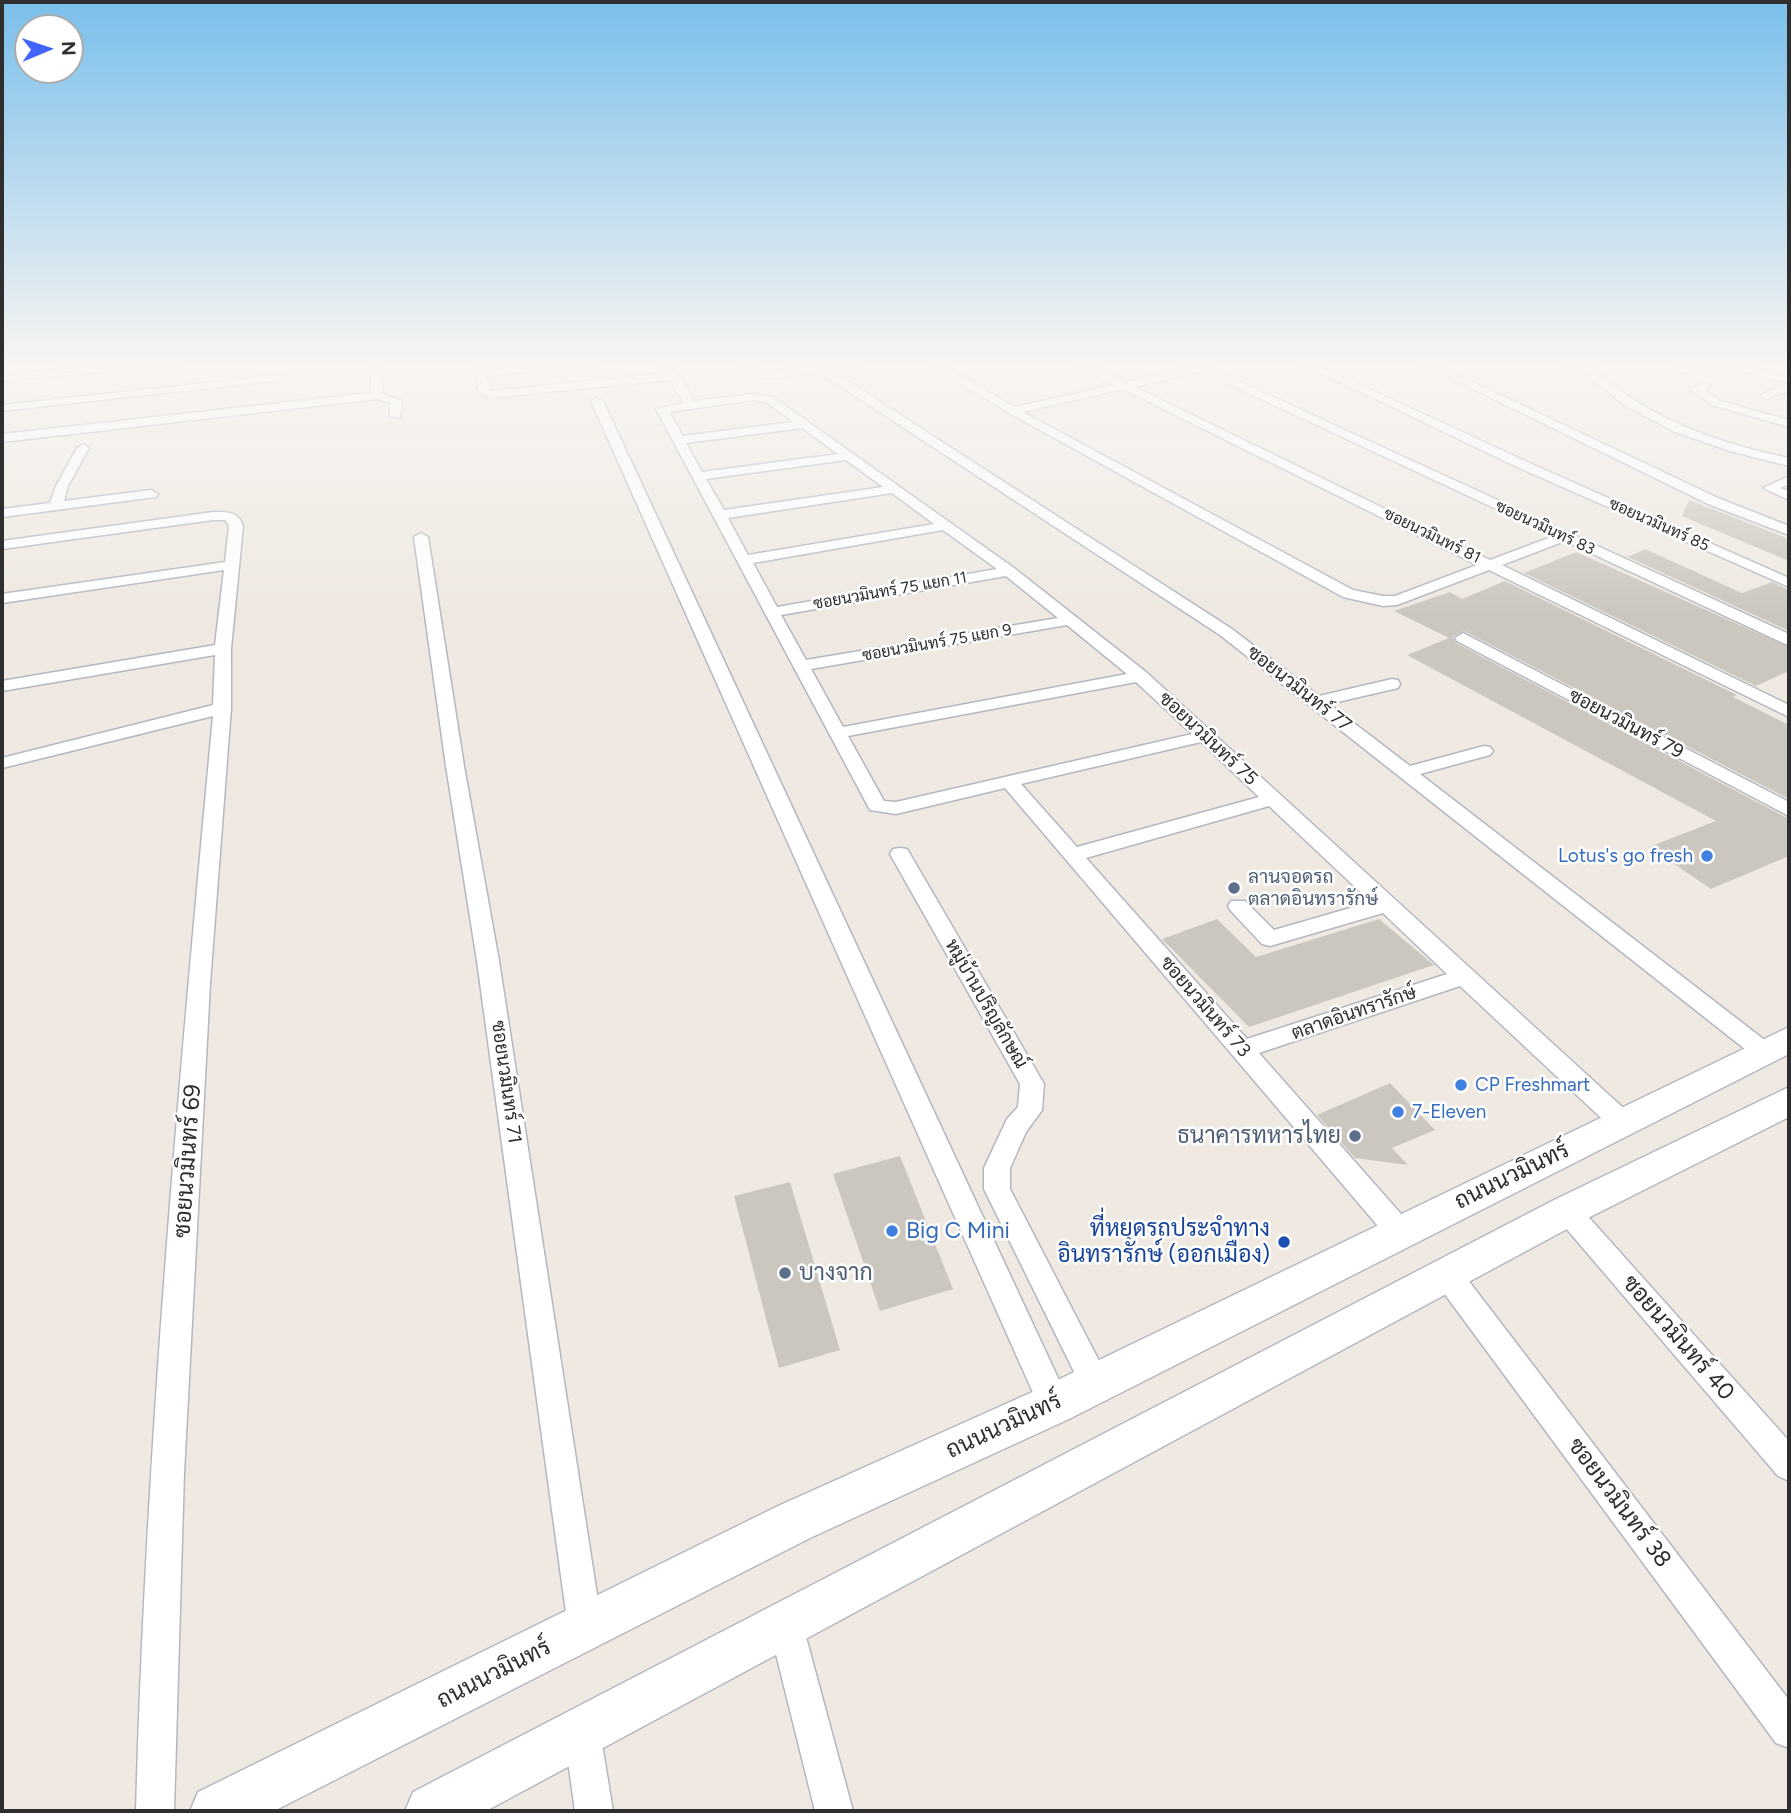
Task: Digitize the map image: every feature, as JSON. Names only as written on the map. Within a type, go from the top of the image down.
[{"type":"main road","name":"ถนนนวมินทร์","points":[[217,1811],[794,1522],[1096,1384],[1776,1045]]},
{"type":"main road","points":[[432,1811],[1567,1211],[1789,1101]]},
{"type":"street","points":[[617,446],[1054,1404]]},
{"type":"street","points":[[682,446],[877,806],[896,808],[1206,736]]},
{"type":"street","name":"ซอยนวมินทร์ 75","points":[[835,446],[1009,570],[1140,676],[1622,1122]]},
{"type":"street","name":"ซอยนวมินทร์ 77","points":[[940,446],[1226,632],[1408,772],[1776,1045]]},
{"type":"street","points":[[1077,446],[1348,593],[1383,601],[1397,600],[1564,537]]},
{"type":"street","name":"ซอยนวมินทร์ 81","points":[[1248,446],[1789,712]]},
{"type":"street","name":"ซอยนวมินทร์ 83","points":[[1368,446],[1789,640]]},
{"type":"street","name":"ซอยนวมินทร์ 85","points":[[1482,446],[1789,583]]},
{"type":"street","points":[[1597,446],[1713,501],[1789,531]]},
{"type":"street","points":[[1729,446],[1789,462]]},
{"type":"street","points":[[56,506],[62,486],[83,448]]},
{"type":"street","points":[[699,476],[849,456]]},
{"type":"street","points":[[1789,480],[1769,488],[1789,496]]},
{"type":"street","points":[[719,515],[896,489]]},
{"type":"street","points":[[2,513],[151,494]]},
{"type":"street","name":"ซอยนวมินทร์ 69","points":[[2,545],[228,516],[234,520],[236,526],[223,649],[222,708],[199,984],[168,1473],[155,1811]]},
{"type":"street","points":[[744,559],[945,526]]},
{"type":"street","name":"ซอยนวมินทร์ 71","points":[[421,537],[488,961],[585,1627]]},
{"type":"street","points":[[2,598],[232,565]]},
{"type":"street","name":"ซอยนวมินทร์ 75 แยก 11","points":[[772,611],[1009,570]]},
{"type":"street","name":"ซอยนวมินทร์ 75 แยก 9","points":[[801,666],[1072,620]]},
{"type":"street","name":"ซอยนวมินทร์ 79","points":[[1463,638],[1789,810]]},
{"type":"street","points":[[2,686],[223,649]]},
{"type":"street","points":[[837,733],[1140,676]]},
{"type":"street","points":[[1315,702],[1392,684]]},
{"type":"street","points":[[2,763],[222,708]]},
{"type":"street","points":[[1408,772],[1484,751]]},
{"type":"street","name":"ซอยนวมินทร์ 73","points":[[1010,783],[1399,1231]]},
{"type":"street","points":[[1073,855],[1273,799]]},
{"type":"street","name":"หมู่บ้านปริญลักษณ์","points":[[900,854],[1032,1084],[1030,1110],[1016,1126],[997,1168],[997,1189],[1096,1384]]},
{"type":"street","points":[[1238,906],[1270,940],[1386,905]]},
{"type":"street","name":"ตลาดอินทรารักษ์","points":[[1242,1051],[1465,976]]},
{"type":"street","name":"ซอยนวมินทร์ 40","points":[[1567,1211],[1789,1465]]},
{"type":"street","name":"ซอยนวมินทร์ 38","points":[[1448,1276],[1789,1730]]},
{"type":"street","points":[[786,1626],[834,1811]]},
{"type":"street","points":[[582,1732],[594,1811]]},
{"type":"building","points":[[1689,500],[1789,539],[1789,561],[1682,516]]},
{"type":"building","points":[[1645,549],[1742,593],[1772,582],[1789,590],[1789,631],[1628,557]]},
{"type":"building","points":[[1576,552],[1789,647],[1789,671],[1756,686],[1524,573]]},
{"type":"building","points":[[1505,581],[1737,695],[1733,697],[1789,725],[1789,799],[1464,631],[1452,637],[1456,643],[1789,819],[1789,856],[1711,889],[1649,847],[1716,821],[1407,655],[1449,638],[1394,611],[1450,592],[1462,599]]},
{"type":"building","points":[[1217,919],[1256,957],[1379,919],[1434,965],[1249,1027],[1162,939]]},
{"type":"building","points":[[1390,1083],[1435,1130],[1392,1148],[1408,1165],[1355,1158],[1317,1115]]},
{"type":"building","name":"Big C Mini","points":[[900,1156],[953,1289],[880,1311],[833,1174]]},
{"type":"building","name":"บางจาก","points":[[790,1182],[840,1350],[779,1368],[734,1196]]},
{"type":"place","name":"Lotus's go fresh","points":[[1707,856]]},
{"type":"place","name":"ลานจอดรถ ตลาดอินทรารักษ์","points":[[1234,888]]},
{"type":"place","name":"CP Freshmart","points":[[1461,1085]]},
{"type":"place","name":"7-Eleven","points":[[1398,1112]]},
{"type":"place","name":"ธนาคารทหารไทย","points":[[1355,1136]]},
{"type":"place","name":"Big C Mini","points":[[892,1231]]},
{"type":"place","name":"ที่หยุดรถประจำทาง อินทรารักษ์ (ออกเมือง)","points":[[1284,1242]]},
{"type":"place","name":"บางจาก","points":[[785,1273]]}]
